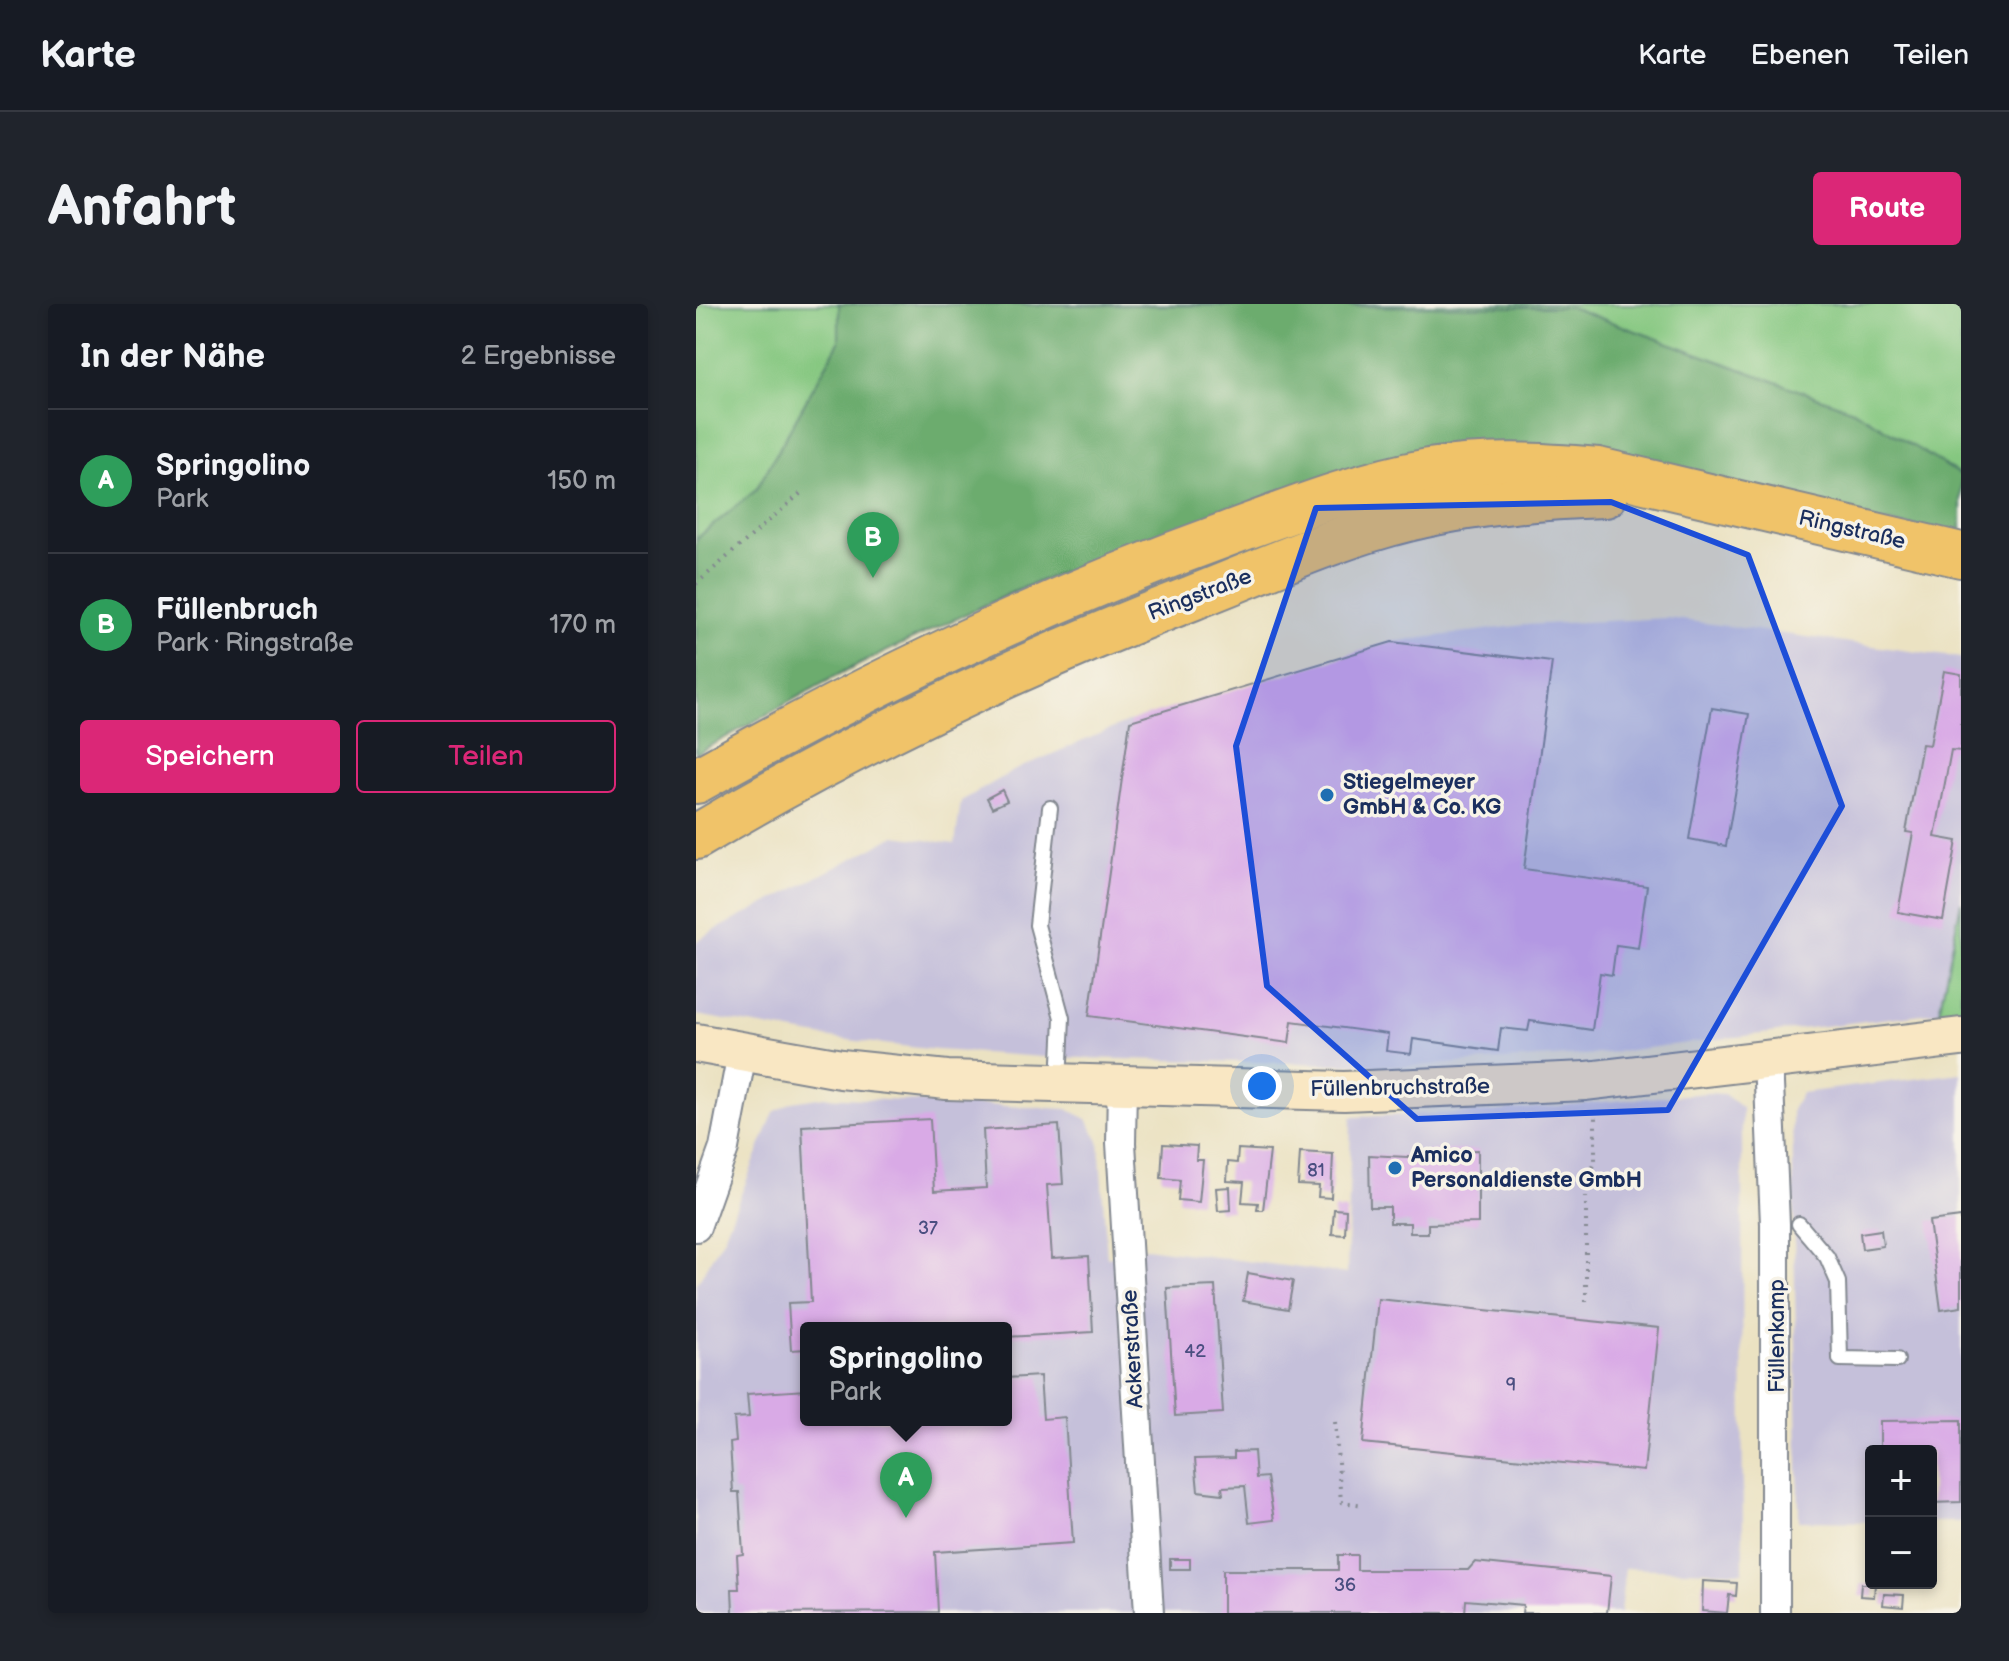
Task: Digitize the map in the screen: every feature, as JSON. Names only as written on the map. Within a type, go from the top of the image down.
[{"type":"highway","name":"Ringstraße","points":[[696,781],[823,710],[1040,607],[1154,560],[1366,486],[1430,471],[1538,465],[1598,470],[1961,555]]},
{"type":"highway","name":"Ringstraße","points":[[696,837],[843,753],[1075,644],[1304,554],[1405,520],[1533,497],[1609,495],[1743,505]]},
{"type":"street","name":"Füllenbruchstraße","points":[[696,1043],[742,1053],[947,1080],[1344,1091],[1586,1081],[1961,1037]]},
{"type":"street","points":[[696,1227],[724,1148],[742,1053]]},
{"type":"street","name":"Füllenkamp","points":[[1768,1060],[1775,1224],[1775,1613]]},
{"type":"street","name":"Ackerstraße","points":[[1122,1085],[1122,1159],[1149,1613]]},
{"type":"lane","points":[[1050,808],[1037,925],[1062,1018],[1059,1084]]},
{"type":"lane","points":[[1799,1224],[1827,1257],[1838,1282],[1840,1359],[1897,1360]]},
{"type":"path","points":[[696,584],[801,493]]},
{"type":"path","points":[[1586,1081],[1595,1105],[1595,1162],[1586,1185],[1586,1302]]},
{"type":"path","points":[[1335,1422],[1341,1502],[1364,1505]]},
{"type":"highlighted area","points":[[1611,502],[1748,555],[1842,806],[1668,1110],[1417,1119],[1267,986],[1236,746],[1316,508]]},
{"type":"shaded area","points":[[1667,618],[1961,658],[1961,902],[1939,1012],[1599,1054],[1411,1066],[1042,1057],[936,1050],[831,1038],[696,1015],[696,942],[706,935],[895,836],[955,844],[961,801],[1017,769],[1130,721],[1392,642],[1524,625]]},
{"type":"shaded area","points":[[1961,1073],[1961,1522],[1937,1522],[1937,1445],[1865,1445],[1865,1522],[1799,1521],[1792,1110],[1801,1093]]},
{"type":"shaded area","points":[[1707,1093],[1724,1094],[1742,1108],[1743,1572],[1625,1568],[1620,1613],[696,1613],[696,1285],[724,1237],[774,1112],[792,1102],[824,1097],[1067,1109],[1087,1119],[1099,1141],[1107,1257],[1146,1248],[1347,1274],[1351,1117],[1488,1112]]},
{"type":"green space","points":[[696,304],[1961,304],[1961,529],[1673,462],[1199,515],[932,628],[764,713],[696,754]]},
{"type":"green space","points":[[839,304],[1570,307],[1853,410],[1961,475],[1961,532],[1392,461],[1184,526],[1019,589],[845,671],[696,754],[696,539],[756,490],[839,342]]},
{"type":"green space","points":[[1961,902],[1961,1010],[1939,1012]]},
{"type":"building","name":"Stiegelmeyer GmbH & Co. KG","points":[[1392,642],[1552,662],[1524,869],[1647,886],[1638,948],[1616,945],[1612,975],[1600,973],[1592,1030],[1530,1021],[1528,1031],[1501,1028],[1498,1051],[1413,1039],[1411,1054],[1386,1051],[1388,1034],[1292,1021],[1289,1043],[1089,1016],[1130,721]]},
{"type":"building","points":[[1944,671],[1961,674],[1961,751],[1951,750],[1935,837],[1957,841],[1943,920],[1898,912],[1913,833],[1906,832],[1922,744],[1930,745]]},
{"type":"building","points":[[1712,708],[1749,714],[1726,846],[1689,839]]},
{"type":"building","points":[[1002,790],[1007,801],[992,808],[987,798]]},
{"type":"building","points":[[930,1119],[934,1191],[986,1188],[983,1130],[1059,1125],[1063,1184],[1047,1185],[1052,1258],[1089,1256],[1093,1332],[1012,1337],[1012,1322],[800,1322],[800,1349],[791,1350],[788,1303],[811,1302],[802,1126]]},
{"type":"building","points":[[1163,1144],[1197,1146],[1196,1160],[1203,1160],[1199,1202],[1178,1200],[1180,1180],[1161,1178]]},
{"type":"building","points":[[1238,1149],[1270,1151],[1263,1210],[1257,1210],[1258,1203],[1242,1202],[1244,1182],[1227,1181],[1228,1162],[1237,1163]]},
{"type":"building","points":[[1478,1150],[1478,1223],[1428,1224],[1428,1233],[1410,1233],[1410,1223],[1390,1223],[1390,1207],[1370,1207],[1369,1155],[1427,1158],[1427,1151]]},
{"type":"building","points":[[1300,1152],[1333,1154],[1331,1198],[1318,1197],[1319,1186],[1298,1185]]},
{"type":"building","points":[[1230,1187],[1231,1210],[1218,1211],[1216,1188]]},
{"type":"building","points":[[1334,1209],[1346,1210],[1345,1235],[1332,1234]]},
{"type":"building","points":[[1961,1217],[1961,1307],[1941,1310],[1929,1221]]},
{"type":"building","points":[[1881,1230],[1883,1246],[1862,1249],[1860,1233]]},
{"type":"building","points":[[1248,1273],[1293,1281],[1288,1309],[1243,1301]]},
{"type":"building","points":[[1215,1286],[1223,1413],[1175,1416],[1167,1288]]},
{"type":"building","points":[[1378,1299],[1659,1328],[1644,1471],[1363,1443]]},
{"type":"building","points":[[1040,1376],[1043,1419],[1065,1417],[1073,1543],[935,1552],[938,1612],[733,1613],[732,1589],[739,1589],[737,1555],[743,1554],[739,1492],[733,1492],[730,1443],[736,1442],[734,1418],[749,1417],[747,1394],[800,1390],[800,1426],[1012,1426],[1012,1378]]},
{"type":"building","points":[[1961,1420],[1961,1502],[1937,1503],[1937,1445],[1880,1445],[1880,1421]]},
{"type":"building","points":[[1254,1451],[1256,1478],[1267,1477],[1274,1520],[1249,1523],[1245,1486],[1222,1487],[1223,1494],[1198,1491],[1195,1459],[1234,1458],[1234,1452]]},
{"type":"building","points":[[1338,1555],[1357,1555],[1357,1570],[1468,1570],[1475,1562],[1611,1576],[1607,1613],[1522,1613],[1523,1605],[1466,1600],[1465,1613],[1223,1613],[1223,1570],[1338,1570]]},
{"type":"building","points":[[1170,1559],[1190,1559],[1190,1569],[1170,1569]]},
{"type":"building","points":[[1703,1581],[1737,1583],[1736,1596],[1729,1595],[1727,1613],[1702,1611]]},
{"type":"building","points":[[1861,1584],[1865,1584],[1865,1589],[1875,1589],[1874,1597],[1860,1596]]},
{"type":"building","points":[[1884,1594],[1904,1595],[1903,1607],[1883,1605]]},
{"type":"place","name":"Füllenbruch","points":[[873,578]]},
{"type":"place","name":"Stiegelmeyer GmbH & Co. KG","points":[[1327,795]]},
{"type":"place","name":"Amico Personaldienste GmbH","points":[[1395,1168]]},
{"type":"place","name":"Springolino","points":[[906,1518]]}]
